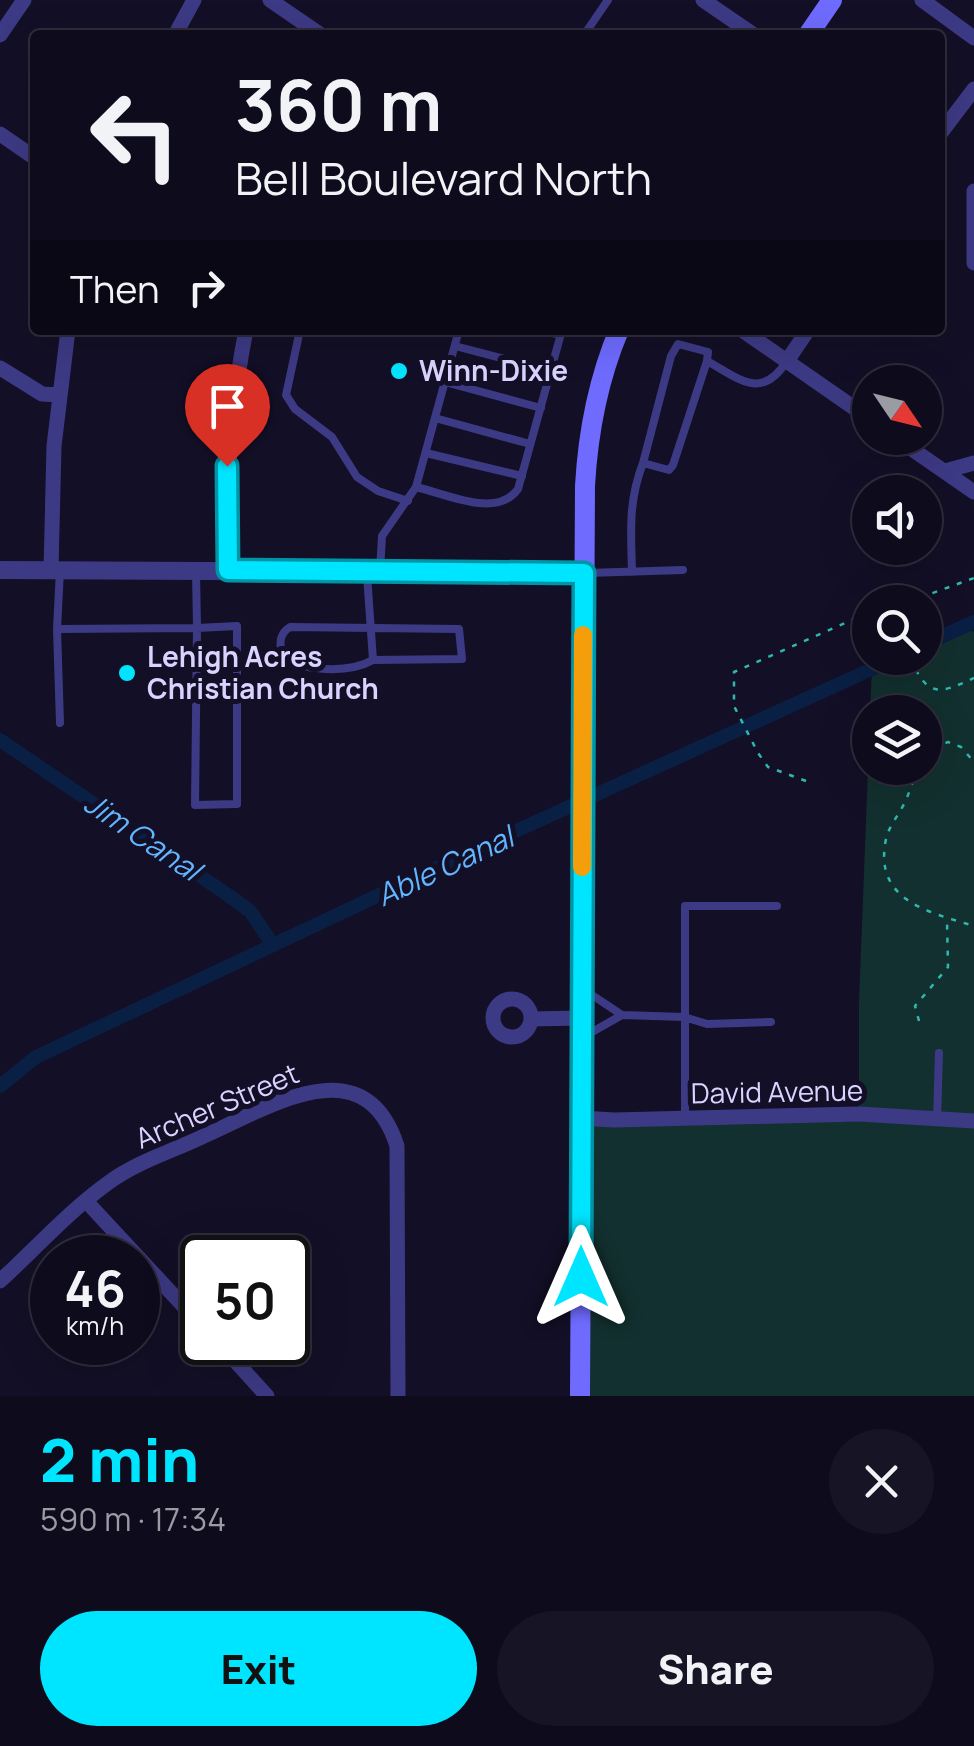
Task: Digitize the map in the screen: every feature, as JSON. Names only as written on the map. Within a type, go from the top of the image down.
[{"type":"main road","points":[[811,30],[832,0]]},
{"type":"main road","points":[[580,1396],[585,486],[591,424],[617,335]]},
{"type":"street","points":[[0,35],[24,0]]},
{"type":"street","points":[[178,30],[194,0]]},
{"type":"street","points":[[270,0],[315,30]]},
{"type":"street","points":[[704,0],[747,30]]},
{"type":"street","points":[[922,0],[974,38]]},
{"type":"street","points":[[945,127],[974,89]]},
{"type":"street","points":[[0,134],[30,155]]},
{"type":"street","points":[[974,191],[974,264]]},
{"type":"street","points":[[55,570],[59,395],[67,335]]},
{"type":"street","points":[[228,570],[230,435],[245,335]]},
{"type":"street","points":[[749,335],[852,407]]},
{"type":"street","points":[[787,362],[805,335]]},
{"type":"street","points":[[0,368],[42,394],[59,395]]},
{"type":"street","points":[[920,455],[974,492]]},
{"type":"street","points":[[945,472],[974,463]]},
{"type":"street","points":[[0,570],[584,573]]},
{"type":"street","points":[[531,1019],[581,1028]]},
{"type":"street","name":"Archer Street","points":[[0,1281],[86,1202],[125,1172],[296,1095],[330,1088],[361,1098],[383,1116],[397,1146],[398,1396]]},
{"type":"street","name":"David Avenue","points":[[581,1118],[858,1114],[974,1121]]},
{"type":"street","points":[[86,1202],[180,1302]]},
{"type":"street","points":[[239,1365],[267,1396]]},
{"type":"lane","points":[[587,30],[608,0]]},
{"type":"lane","points":[[299,335],[286,395],[295,408],[332,437],[357,477],[378,491],[408,501]]},
{"type":"lane","points":[[372,660],[373,570],[382,536],[416,486],[458,335]]},
{"type":"lane","points":[[416,486],[490,505],[504,504],[518,489],[561,335]]},
{"type":"lane","points":[[632,572],[630,502],[643,464],[651,447],[658,422],[667,409],[664,382],[668,367],[678,344],[701,348],[708,352],[707,361],[670,470],[643,464]]},
{"type":"lane","points":[[455,346],[551,371]]},
{"type":"lane","points":[[707,361],[751,384],[761,385],[777,376],[787,362]]},
{"type":"lane","points":[[668,367],[678,370]]},
{"type":"lane","points":[[688,372],[701,376]]},
{"type":"lane","points":[[445,382],[541,408]]},
{"type":"lane","points":[[664,382],[674,384]]},
{"type":"lane","points":[[685,386],[697,389]]},
{"type":"lane","points":[[680,400],[692,403]]},
{"type":"lane","points":[[667,409],[689,415]]},
{"type":"lane","points":[[435,418],[530,444]]},
{"type":"lane","points":[[674,426],[684,429]]},
{"type":"lane","points":[[670,439],[680,442]]},
{"type":"lane","points":[[426,452],[522,476]]},
{"type":"lane","points":[[666,452],[676,455]]},
{"type":"lane","points":[[55,570],[60,723]]},
{"type":"lane","points":[[57,629],[196,628],[237,626],[237,804],[195,805],[196,628],[196,570]]},
{"type":"lane","points":[[584,573],[682,570]]},
{"type":"lane","points":[[290,628],[459,628],[462,660],[372,660],[359,667],[300,666],[281,654],[280,640],[290,628]]},
{"type":"lane","points":[[685,1118],[685,906],[777,906]]},
{"type":"lane","points":[[582,989],[622,1015]]},
{"type":"lane","points":[[581,1028],[622,1015],[684,1017],[706,1024],[771,1022]]},
{"type":"lane","points":[[936,1120],[939,1053]]},
{"type":"path","points":[[942,590],[974,578]]},
{"type":"path","points":[[806,781],[768,767],[758,753],[734,706],[734,672],[852,620]]},
{"type":"path","points":[[917,675],[924,685],[935,690],[948,690],[974,678]]},
{"type":"path","points":[[942,745],[948,742],[960,748],[974,762]]},
{"type":"path","points":[[912,785],[886,839],[885,862],[900,896],[919,909],[974,926]]},
{"type":"path","points":[[918,1021],[915,1006],[948,967],[947,918]]},
{"type":"green space","points":[[964,626],[974,632],[974,1121],[859,1114],[867,785],[942,785],[942,695],[871,695],[872,675],[942,675],[942,636]]},
{"type":"green space","points":[[871,1121],[974,1127],[974,1396],[588,1396],[588,1126]]},
{"type":"waterway","name":"Able Canal","points":[[942,636],[974,622]]},
{"type":"waterway","name":"Able Canal","points":[[0,1086],[36,1057],[483,846],[859,675]]},
{"type":"waterway","name":"Jim Canal","points":[[0,740],[250,911],[273,945]]},
{"type":"slow traffic","points":[[582,867],[583,635]]},
{"type":"place","name":"Winn-Dixie","points":[[399,371]]},
{"type":"place","name":"Lehigh Acres Christian Church","points":[[127,673]]},
{"type":"route","points":[[227,466],[228,570],[584,573],[581,1277]]}]
